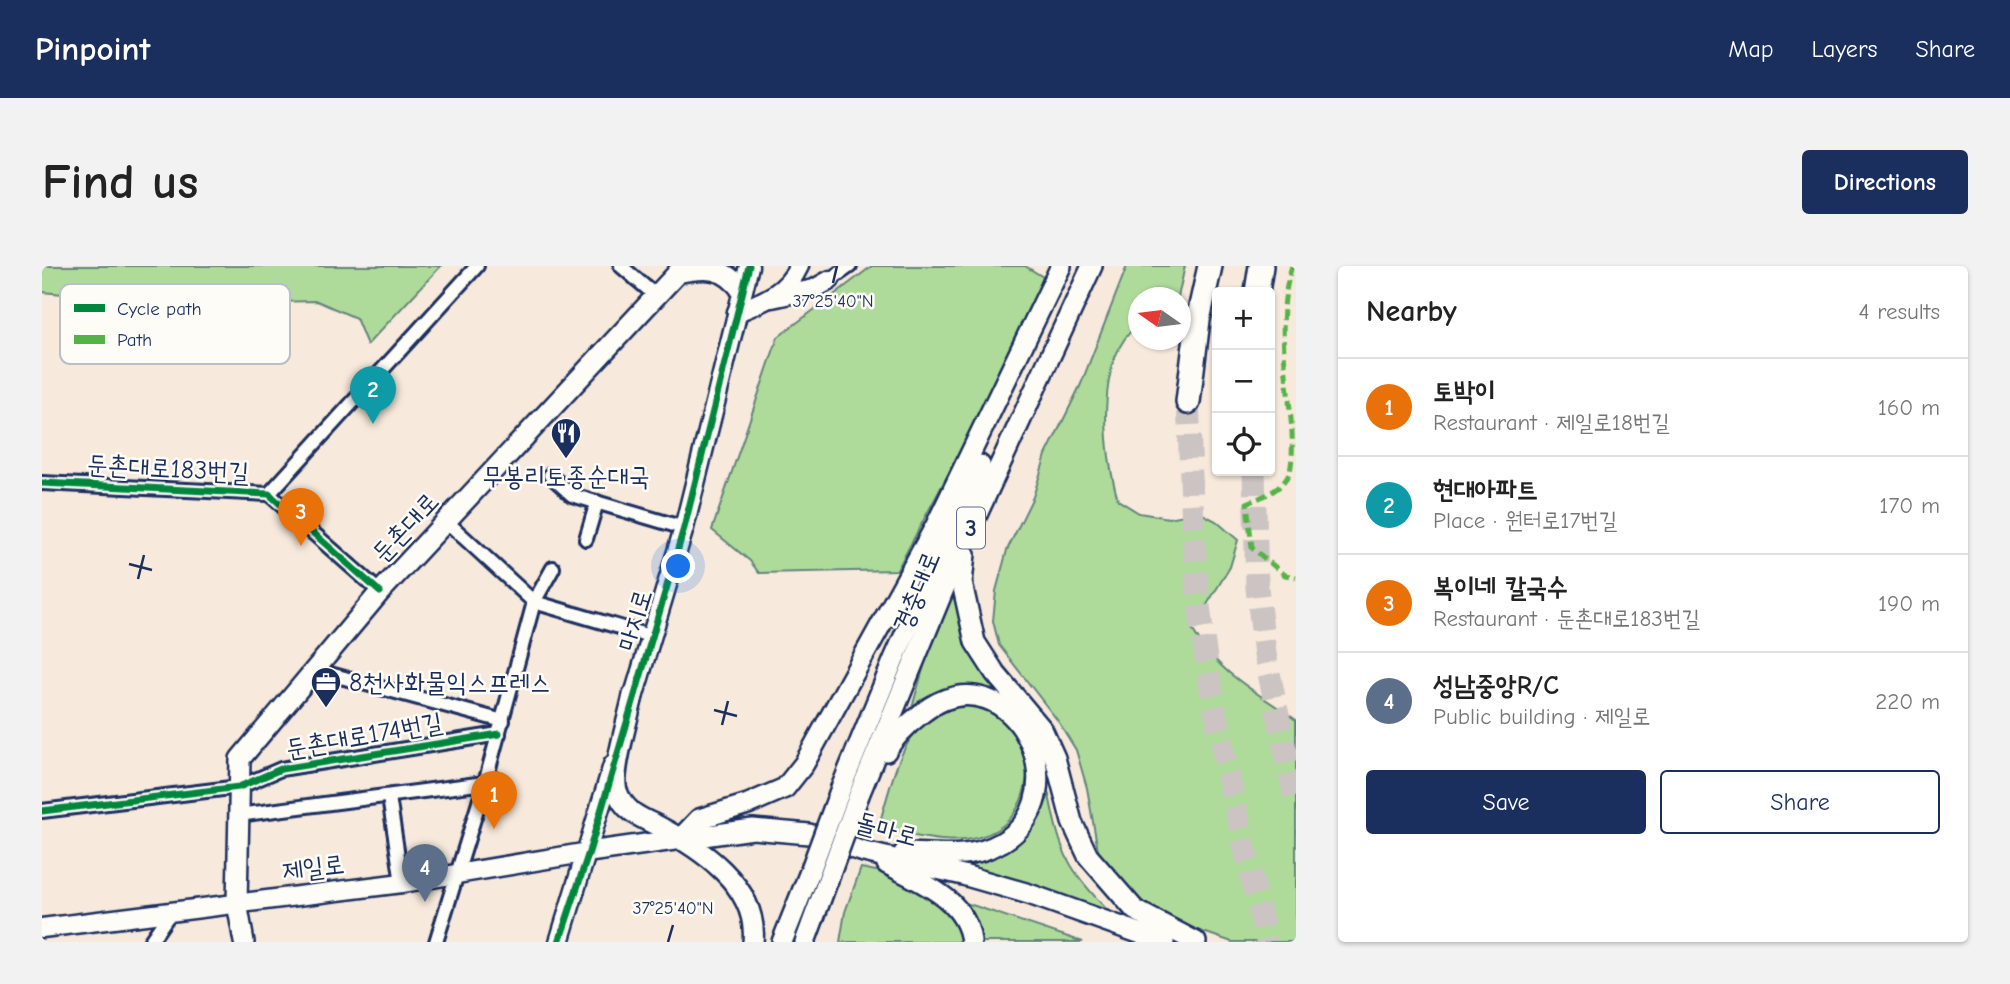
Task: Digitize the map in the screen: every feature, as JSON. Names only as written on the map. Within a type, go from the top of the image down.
[{"type":"highway","points":[[1188,402],[1198,320],[1210,266]]},
{"type":"highway","points":[[1258,287],[1261,266]]},
{"type":"main road","points":[[679,840],[699,819],[748,804],[785,788],[804,764],[936,525],[1061,266]]},
{"type":"main road","name":"경충대로","points":[[805,942],[820,873],[894,659],[1069,266]]},
{"type":"main road","name":"경충대로","points":[[850,792],[1091,266]]},
{"type":"main road","name":"둔촌대로","points":[[244,942],[237,903],[240,759],[380,592],[681,270]]},
{"type":"main road","points":[[681,270],[716,271],[733,277],[742,291]]},
{"type":"main road","points":[[978,512],[965,555],[962,583],[975,642],[995,673],[1042,729],[1055,758],[1072,822],[1088,856],[1135,911],[1196,942]]},
{"type":"main road","points":[[633,695],[616,789],[626,807],[679,840],[732,879],[749,902],[755,927],[753,942]]},
{"type":"main road","points":[[850,792],[892,741],[935,703],[962,696],[990,699],[1016,718],[1035,748],[1039,779],[1032,810],[1014,834],[984,850],[955,854],[864,852]]},
{"type":"main road","name":"돌마로","points":[[589,852],[753,829],[809,834],[864,852],[1003,887],[1164,942]]},
{"type":"main road","points":[[864,852],[934,889],[955,905],[970,932],[971,942]]},
{"type":"main road","points":[[818,942],[820,873]]},
{"type":"main road","name":"경충대로","points":[[782,942],[820,873]]},
{"type":"street","points":[[269,495],[477,266]]},
{"type":"street","points":[[621,266],[656,296]]},
{"type":"street","name":"마지로","points":[[559,942],[589,852],[650,636],[684,528],[749,266]]},
{"type":"street","points":[[772,298],[794,277],[799,266]]},
{"type":"street","points":[[808,266],[810,272],[819,279],[830,279]]},
{"type":"street","points":[[737,312],[772,298],[814,289],[850,266]]},
{"type":"street","points":[[550,475],[572,495],[684,528]]},
{"type":"street","name":"둔촌대로183번길","points":[[42,483],[269,495],[380,592]]},
{"type":"street","points":[[586,539],[597,502]]},
{"type":"street","points":[[446,521],[534,601],[650,636]]},
{"type":"street","points":[[436,942],[503,721],[534,601],[553,568]]},
{"type":"street","points":[[315,670],[503,721]]},
{"type":"street","name":"둔촌대로174번길","points":[[42,811],[239,787],[281,769],[499,734]]},
{"type":"street","points":[[238,815],[485,783]]},
{"type":"street","points":[[389,797],[402,883]]},
{"type":"street","name":"제일로","points":[[42,928],[402,883],[589,852]]},
{"type":"street","points":[[150,942],[172,910]]},
{"type":"green space","points":[[42,266],[441,266],[367,345],[356,318],[317,301],[290,302],[290,284],[60,284],[60,294],[42,292]]},
{"type":"green space","points":[[872,266],[1025,266],[1043,277],[1026,328],[897,570],[759,573],[750,561],[712,530],[778,337]]},
{"type":"green space","points":[[1127,266],[1185,266],[1180,287],[1128,287],[1128,336],[1114,360],[1106,407],[1109,457],[1118,500],[1139,513],[1169,518],[1199,512],[1216,521],[1238,540],[1230,567],[1192,629],[1225,669],[1296,720],[1296,942],[1232,942],[1166,919],[1142,906],[1099,856],[1087,788],[1076,750],[1058,721],[999,645],[993,621],[996,591],[1007,550],[1033,497],[1046,455],[1081,384]]},
{"type":"green space","points":[[956,577],[966,633],[977,663],[1014,703],[983,692],[961,688],[940,694],[911,711],[932,638]]},
{"type":"green space","points":[[961,705],[996,714],[1016,731],[1023,745],[1027,776],[1018,807],[998,829],[970,839],[939,840],[878,828],[896,769],[912,736],[941,712]]},
{"type":"green space","points":[[1049,795],[1062,847],[1068,859],[1109,912],[961,863],[995,856],[1017,845],[1034,826]]},
{"type":"green space","points":[[861,868],[901,876],[951,904],[962,942],[840,942],[845,912]]},
{"type":"green space","points":[[957,900],[1083,942],[978,942],[975,920]]},
{"type":"tunnel","points":[[1188,402],[1195,558],[1205,651],[1225,761],[1267,942]]},
{"type":"tunnel","points":[[1254,476],[1257,588],[1265,654],[1296,801]]},
{"type":"marked path","points":[[1292,266],[1284,306],[1283,333],[1292,436],[1290,472],[1278,488],[1247,503],[1252,548],[1285,575],[1296,577]]},
{"type":"cycle path","points":[[559,942],[589,852],[684,528],[749,266]]},
{"type":"cycle path","points":[[42,483],[269,494],[380,592]]},
{"type":"cycle path","points":[[42,811],[239,787],[281,769],[499,734]]},
{"type":"place","name":"현대아파트","points":[[373,424]]},
{"type":"place","name":"무봉리토종순대국","points":[[566,460]]},
{"type":"place","name":"복이네 칼국수","points":[[301,546]]},
{"type":"place","name":"8천사화물익스프레스","points":[[326,709]]},
{"type":"place","name":"토박이","points":[[494,829]]},
{"type":"place","name":"성남중앙R/C","points":[[425,902]]}]
